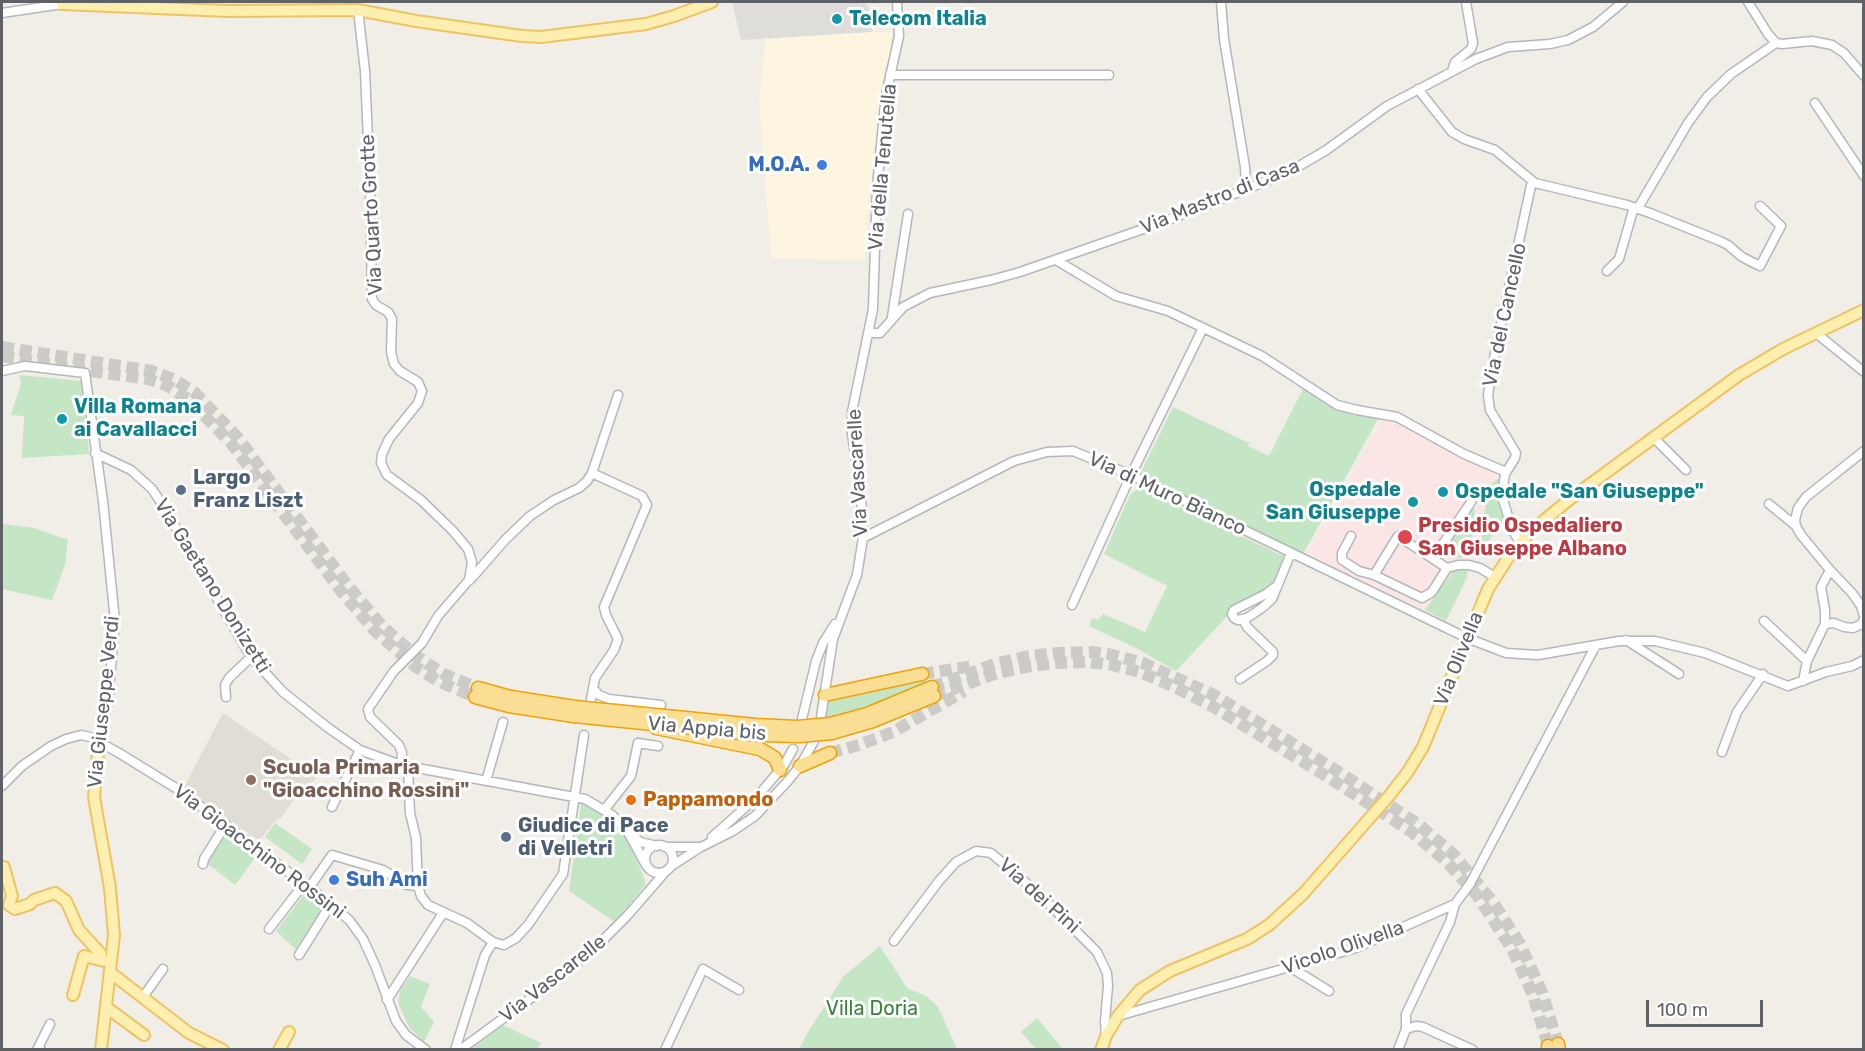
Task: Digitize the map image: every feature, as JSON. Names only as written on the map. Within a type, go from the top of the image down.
[{"type":"highway","points":[[825,695],[922,674]]},
{"type":"highway","name":"Via Appia bis","points":[[575,711],[797,727],[828,725],[933,691]]},
{"type":"highway","name":"Via Appia bis","points":[[477,692],[631,722],[771,735],[809,736],[828,725]]},
{"type":"highway","points":[[631,722],[678,734],[760,749],[768,752],[777,761],[780,770]]},
{"type":"highway","points":[[800,766],[830,753]]},
{"type":"main road","points":[[62,4],[228,11],[358,10],[416,21],[541,37],[651,23],[712,2]]},
{"type":"main road","name":"Via Olivella","points":[[1101,1050],[1106,1036],[1133,997],[1148,984],[1183,965],[1252,936],[1275,921],[1303,894],[1389,796],[1414,763],[1495,577],[1520,542],[1570,499],[1739,375],[1783,349],[1863,310]]},
{"type":"main road","name":"Via Giuseppe Verdi","points":[[99,742],[94,797],[110,888],[114,935],[106,958],[111,973],[101,1050]]},
{"type":"main road","points":[[2,868],[4,867],[12,896],[9,905],[15,909],[55,893],[66,901],[79,930],[106,958]]},
{"type":"main road","points":[[73,995],[84,956],[106,958]]},
{"type":"main road","points":[[111,973],[189,1033],[224,1050]]},
{"type":"main road","points":[[106,1007],[144,1035]]},
{"type":"main road","points":[[279,1050],[289,1032]]},
{"type":"street","name":"Via della Tenutella","points":[[869,333],[874,296],[872,208],[884,114],[900,22],[897,2]]},
{"type":"street","points":[[1221,2],[1224,39],[1245,167],[1246,189]]},
{"type":"street","points":[[1452,71],[1455,62],[1473,45],[1466,2]]},
{"type":"street","name":"Via Mastro di Casa","points":[[869,333],[880,333],[892,317],[909,303],[930,293],[998,279],[1056,260],[1166,221],[1287,173],[1313,158],[1381,110],[1452,71],[1497,50],[1568,40],[1593,27],[1623,2]]},
{"type":"street","points":[[1748,2],[1776,42],[1782,44],[1816,41],[1832,45],[1844,53],[1863,76]]},
{"type":"street","points":[[2,13],[62,4]]},
{"type":"street","name":"Via Quarto Grotte","points":[[358,10],[365,82],[372,299],[376,305],[388,312],[392,319],[391,352],[394,364],[400,371],[418,382],[423,391],[418,403],[389,439],[382,454],[381,463],[387,475],[428,507],[468,549],[472,562],[469,580]]},
{"type":"street","points":[[1607,271],[1618,259],[1636,208],[1688,123],[1707,97],[1726,78],[1776,42]]},
{"type":"street","points":[[890,75],[1109,75]]},
{"type":"street","points":[[1418,89],[1452,132],[1464,140],[1492,148],[1532,181],[1550,188],[1636,208],[1720,241],[1742,257],[1760,266],[1781,226],[1760,206]]},
{"type":"street","points":[[1815,103],[1863,176]]},
{"type":"street","name":"Via del Cancello","points":[[1520,542],[1512,530],[1503,504],[1502,493],[1506,472],[1516,453],[1490,410],[1488,389],[1532,181]]},
{"type":"street","points":[[892,317],[908,214]]},
{"type":"street","points":[[1056,260],[1116,296],[1168,311],[1272,362],[1337,405],[1396,417],[1464,454],[1506,472]]},
{"type":"street","points":[[1072,604],[1131,475],[1203,328]]},
{"type":"street","name":"Via Vascarelle","points":[[828,725],[825,695],[833,639],[856,575],[863,538],[861,495],[852,434],[852,412],[869,333]]},
{"type":"street","points":[[1816,333],[1863,372]]},
{"type":"street","name":"Via Giuseppe Verdi","points":[[2,371],[25,366],[85,373],[102,495],[115,621],[108,701],[99,742]]},
{"type":"street","points":[[584,735],[566,864],[562,877],[534,918],[516,938],[504,945],[493,942],[470,925],[426,904],[418,886],[416,838],[409,810],[402,753],[399,745],[370,717],[368,709],[394,671],[420,646],[438,616],[522,522],[548,503],[583,485],[592,473],[618,395]]},
{"type":"street","points":[[1653,437],[1686,470]]},
{"type":"street","name":"Via di Muro Bianco","points":[[863,538],[1008,464],[1057,450],[1073,451],[1131,475],[1494,650],[1521,656],[1550,654],[1626,640],[1647,640],[1674,644],[1705,653],[1763,674],[1788,686],[1803,681]]},
{"type":"street","name":"Via Gaetano Donizetti","points":[[95,453],[133,471],[156,495],[251,657],[270,680],[294,703],[360,750],[405,766],[590,801],[605,809],[643,843],[661,847]]},
{"type":"street","points":[[1796,526],[1797,510],[1806,497],[1862,456]]},
{"type":"street","points":[[591,699],[596,675],[614,650],[618,639],[604,607],[647,505],[642,496],[592,473]]},
{"type":"street","points":[[1433,559],[1471,502]]},
{"type":"street","points":[[1769,504],[1796,526],[1861,606],[1863,618],[1860,625],[1853,628],[1834,623],[1825,624]]},
{"type":"street","points":[[1351,536],[1341,555],[1342,560],[1359,572],[1374,575],[1422,598],[1432,592],[1447,568],[1458,565],[1473,566],[1495,577]]},
{"type":"street","points":[[1374,575],[1398,536],[1447,568]]},
{"type":"street","points":[[1278,585],[1266,594],[1234,610],[1232,614],[1234,618],[1243,619],[1272,599],[1278,585],[1291,553]]},
{"type":"street","points":[[1803,681],[1807,661],[1825,624],[1826,610],[1821,587],[1830,570]]},
{"type":"street","points":[[802,719],[819,650],[839,619]]},
{"type":"street","points":[[1240,679],[1267,662],[1273,655],[1272,649],[1247,627],[1243,619]]},
{"type":"street","points":[[1764,621],[1807,661]]},
{"type":"street","points":[[1626,640],[1679,674]]},
{"type":"street","name":"Vicolo Olivella","points":[[1118,1017],[1370,943],[1455,904],[1470,884],[1596,645]]},
{"type":"street","points":[[226,697],[225,685],[229,678],[251,657]]},
{"type":"street","points":[[1803,681],[1826,672],[1852,666],[1863,660]]},
{"type":"street","points":[[1722,752],[1737,712],[1763,674]]},
{"type":"street","points":[[593,688],[599,695],[609,699],[661,705]]},
{"type":"street","points":[[486,781],[503,723]]},
{"type":"street","points":[[2,786],[31,759],[66,738],[81,735],[99,742]]},
{"type":"street","name":"Via Vascarelle","points":[[460,1050],[578,962],[606,937],[668,869],[755,816],[800,766],[814,741]]},
{"type":"street","name":"Via Gioacchino Rossini","points":[[99,742],[179,790],[331,904],[350,921],[363,939],[400,1029],[426,1050]]},
{"type":"street","points":[[605,809],[631,776],[638,743],[658,746]]},
{"type":"street","points":[[701,847],[753,802],[780,770],[793,749]]},
{"type":"street","points":[[332,807],[360,750]]},
{"type":"street","points":[[203,864],[226,824]]},
{"type":"street","name":"Via Gaetano Donizetti","points":[[626,828],[647,867]]},
{"type":"street","points":[[661,847],[671,854],[668,869],[656,873],[647,867],[647,853],[661,847]]},
{"type":"street","name":"Via Vascarelle","points":[[661,847],[701,847]]},
{"type":"street","name":"Via dei Pini","points":[[894,941],[956,862],[976,851],[991,853],[1039,894],[1097,952],[1107,973],[1106,1036]]},
{"type":"street","points":[[269,929],[332,855],[383,870],[407,885],[418,886]]},
{"type":"street","name":"Via Vascarelle","points":[[639,902],[650,882],[647,867]]},
{"type":"street","points":[[299,955],[331,904]]},
{"type":"street","points":[[1398,1050],[1406,1029],[1406,1014],[1450,922],[1455,904]]},
{"type":"street","points":[[387,1000],[443,913]]},
{"type":"street","points":[[455,1050],[482,961],[493,942]]},
{"type":"street","points":[[1290,967],[1329,991]]},
{"type":"street","points":[[143,997],[163,969]]},
{"type":"street","points":[[665,1050],[703,969],[739,990]]},
{"type":"street","points":[[41,1050],[38,1048],[50,1024]]},
{"type":"street","points":[[1406,1029],[1421,1026],[1456,1046],[1473,1050]]},
{"type":"shaded area","points":[[732,2],[865,2],[869,7],[872,32],[741,40]]},
{"type":"shaded area","points":[[872,32],[892,33],[891,53],[885,68],[878,108],[865,260],[771,258],[759,102],[766,39]]},
{"type":"shaded area","name":"Presidio Ospedaliero San Giuseppe Albano","points":[[1382,421],[1406,425],[1500,477],[1498,500],[1506,521],[1469,567],[1469,575],[1446,622],[1425,610],[1306,556]]},
{"type":"shaded area","name":"Scuola Primaria \"Gioacchino Rossini\"","points":[[223,713],[298,764],[320,774],[259,841],[184,787]]},
{"type":"green space","points":[[19,375],[82,381],[89,454],[22,458],[24,416],[11,415],[21,383]]},
{"type":"green space","points":[[1304,387],[1340,409],[1378,419],[1303,554],[1140,474],[1173,407],[1249,443],[1248,446],[1269,456]]},
{"type":"green space","points":[[1500,477],[1498,500],[1506,521],[1480,550],[1486,503],[1480,494]]},
{"type":"green space","points":[[1143,489],[1285,557],[1275,584],[1231,612],[1176,671],[1138,649],[1089,626],[1092,618],[1098,620],[1103,614],[1145,632],[1167,586],[1104,554],[1130,495],[1136,490]]},
{"type":"green space","points":[[1470,508],[1475,509],[1471,549],[1466,549],[1464,558],[1441,556]]},
{"type":"green space","points":[[2,524],[34,528],[68,540],[65,565],[52,600],[2,589]]},
{"type":"green space","points":[[1458,568],[1468,568],[1467,577],[1446,621],[1425,610],[1453,571]]},
{"type":"green space","points":[[925,679],[927,683],[888,701],[843,716],[823,718],[827,703],[838,696]]},
{"type":"green space","points":[[581,803],[604,812],[627,837],[646,884],[615,922],[569,891]]},
{"type":"green space","points":[[275,823],[312,849],[302,864],[265,837]]},
{"type":"green space","points":[[226,829],[258,854],[235,885],[204,861]]},
{"type":"green space","points":[[306,892],[327,906],[299,952],[276,931]]},
{"type":"green space","name":"Villa Doria","points":[[880,946],[907,988],[926,996],[938,1007],[957,1049],[799,1049],[843,977]]},
{"type":"green space","points":[[410,976],[430,984],[421,1007],[434,1022],[424,1042],[409,1027],[398,1003],[400,991]]},
{"type":"green space","points":[[1037,1018],[1063,1049],[1036,1049],[1021,1032]]},
{"type":"green space","points":[[503,1025],[541,1043],[538,1049],[472,1049]]},
{"type":"tunnel","points":[[2,347],[152,371],[175,380],[194,392],[238,438],[349,587],[382,626],[428,664],[444,674],[478,688]]},
{"type":"tunnel","points":[[2,356],[148,379],[168,386],[188,399],[231,443],[341,591],[376,632],[416,667],[440,682],[475,697]]},
{"type":"tunnel","points":[[932,687],[995,664],[1029,656],[1091,652],[1143,663],[1214,695],[1418,824],[1454,855],[1493,902],[1520,944],[1542,992],[1558,1044]]},
{"type":"tunnel","points":[[934,696],[997,673],[1056,663],[1089,662],[1140,672],[1212,706],[1412,832],[1447,862],[1476,894],[1512,949],[1533,995],[1548,1046]]},
{"type":"tunnel","points":[[922,674],[973,666]]},
{"type":"tunnel","points":[[830,753],[893,732],[964,691]]},
{"type":"place","name":"Telecom Italia","points":[[837,19]]},
{"type":"place","name":"M.O.A.","points":[[822,165]]},
{"type":"place","name":"Villa Romana ai Cavallacci","points":[[62,419]]},
{"type":"place","name":"Largo Franz Liszt","points":[[181,490]]},
{"type":"place","name":"Ospedale \"San Giuseppe\"","points":[[1443,492]]},
{"type":"place","name":"Ospedale San Giuseppe","points":[[1413,502]]},
{"type":"place","name":"Presidio Ospedaliero San Giuseppe Albano","points":[[1405,537]]},
{"type":"place","name":"Scuola Primaria \"Gioacchino Rossini\"","points":[[251,780]]},
{"type":"place","name":"Pappamondo","points":[[631,800]]},
{"type":"place","name":"Giudice di Pace di Velletri","points":[[506,837]]},
{"type":"place","name":"Suh Ami","points":[[334,880]]}]
